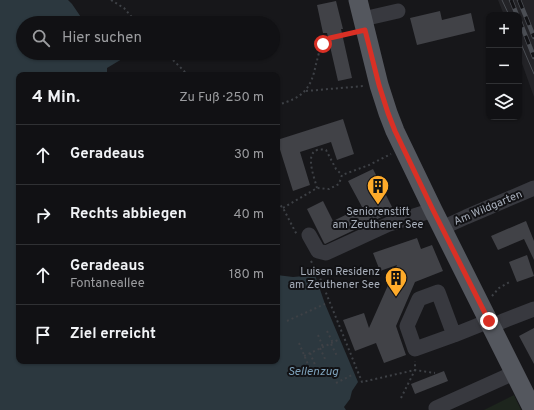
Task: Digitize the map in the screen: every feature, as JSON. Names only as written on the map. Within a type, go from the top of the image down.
[{"type":"main road","points":[[358,0],[364,25],[374,85],[433,210],[491,323],[533,410]]},
{"type":"street","points":[[364,25],[398,11]]},
{"type":"street","name":"Am Wildgarten","points":[[442,228],[534,188]]},
{"type":"street","points":[[303,236],[318,252],[326,253],[389,224],[433,210]]},
{"type":"street","points":[[454,335],[438,292],[419,299],[407,326],[415,349],[491,323],[503,321],[534,309]]},
{"type":"street","points":[[436,408],[505,377]]},
{"type":"path","points":[[111,0],[124,8],[131,16]]},
{"type":"path","points":[[306,91],[313,79],[318,56],[323,44],[330,38],[364,25]]},
{"type":"path","points":[[173,60],[185,72]]},
{"type":"path","points":[[280,104],[288,102],[306,91],[374,85]]},
{"type":"path","points":[[317,188],[310,158],[312,153],[316,150],[326,150],[336,169],[342,175]]},
{"type":"path","points":[[342,175],[396,152]]},
{"type":"path","points":[[283,208],[317,188],[329,189],[340,184],[342,175]]},
{"type":"path","points":[[280,205],[303,236]]},
{"type":"path","points":[[309,257],[320,278],[362,382],[416,370],[435,372]]},
{"type":"path","points":[[488,298],[492,296],[499,288],[511,282]]},
{"type":"path","points":[[287,321],[325,304]]},
{"type":"path","points":[[327,331],[337,356]]},
{"type":"path","points":[[318,335],[326,362]]},
{"type":"path","points":[[304,356],[340,340]]},
{"type":"path","points":[[298,342],[310,369]]},
{"type":"path","points":[[401,398],[416,370],[415,349]]},
{"type":"path","points":[[310,353],[316,367]]},
{"type":"path","points":[[336,383],[354,374]]},
{"type":"shaded area","points":[[498,0],[534,0],[534,97],[522,63],[522,12],[503,12]]},
{"type":"shaded area","points":[[514,395],[521,410],[484,410]]},
{"type":"water","name":"Sellenzug","points":[[0,0],[68,0],[80,16],[16,16],[16,60],[120,60],[107,68],[107,72],[16,72],[16,364],[280,364],[280,275],[293,277],[315,275],[325,304],[358,382],[352,391],[350,399],[344,407],[346,410],[0,410]]},
{"type":"building","points":[[336,1],[352,78],[338,81],[327,33],[323,33],[317,5]]},
{"type":"building","points":[[440,11],[442,20],[471,13],[475,31],[417,45],[410,18]]},
{"type":"building","name":"Seniorenstift am Zeuthener See","points":[[343,119],[354,154],[337,160],[331,142],[300,152],[310,185],[293,191],[280,150],[280,139]]},
{"type":"building","name":"Seniorenstift am Zeuthener See","points":[[373,169],[394,211],[325,244],[307,209],[323,201],[333,221],[362,207],[348,181]]},
{"type":"building","points":[[526,221],[534,241],[534,260],[524,239],[498,250],[491,236]]},
{"type":"building","name":"Luisen Residenz am Zeuthener See","points":[[417,238],[421,249],[432,245],[443,271],[415,282],[396,326],[406,355],[384,363],[376,343],[355,351],[343,320],[364,313],[369,328],[397,265],[380,271],[373,253]]},
{"type":"building","points":[[527,255],[534,276],[517,282],[509,262]]},
{"type":"building","points":[[534,328],[534,364],[519,336]]},
{"type":"building","points":[[444,371],[448,381],[415,394],[411,384]]},
{"type":"tram line","points":[[502,0],[508,12]]},
{"type":"tram line","points":[[522,46],[534,74]]},
{"type":"railway","points":[[511,0],[516,12]]},
{"type":"railway","points":[[519,0],[534,37]]},
{"type":"railway","points":[[522,27],[534,57]]},
{"type":"place","name":"Seniorenstift am Zeuthener See","points":[[378,206]]},
{"type":"place","name":"Luisen Residenz am Zeuthener See","points":[[396,298]]},
{"type":"route","points":[[323,44],[330,38],[365,30],[379,85],[395,131],[489,321]]}]
